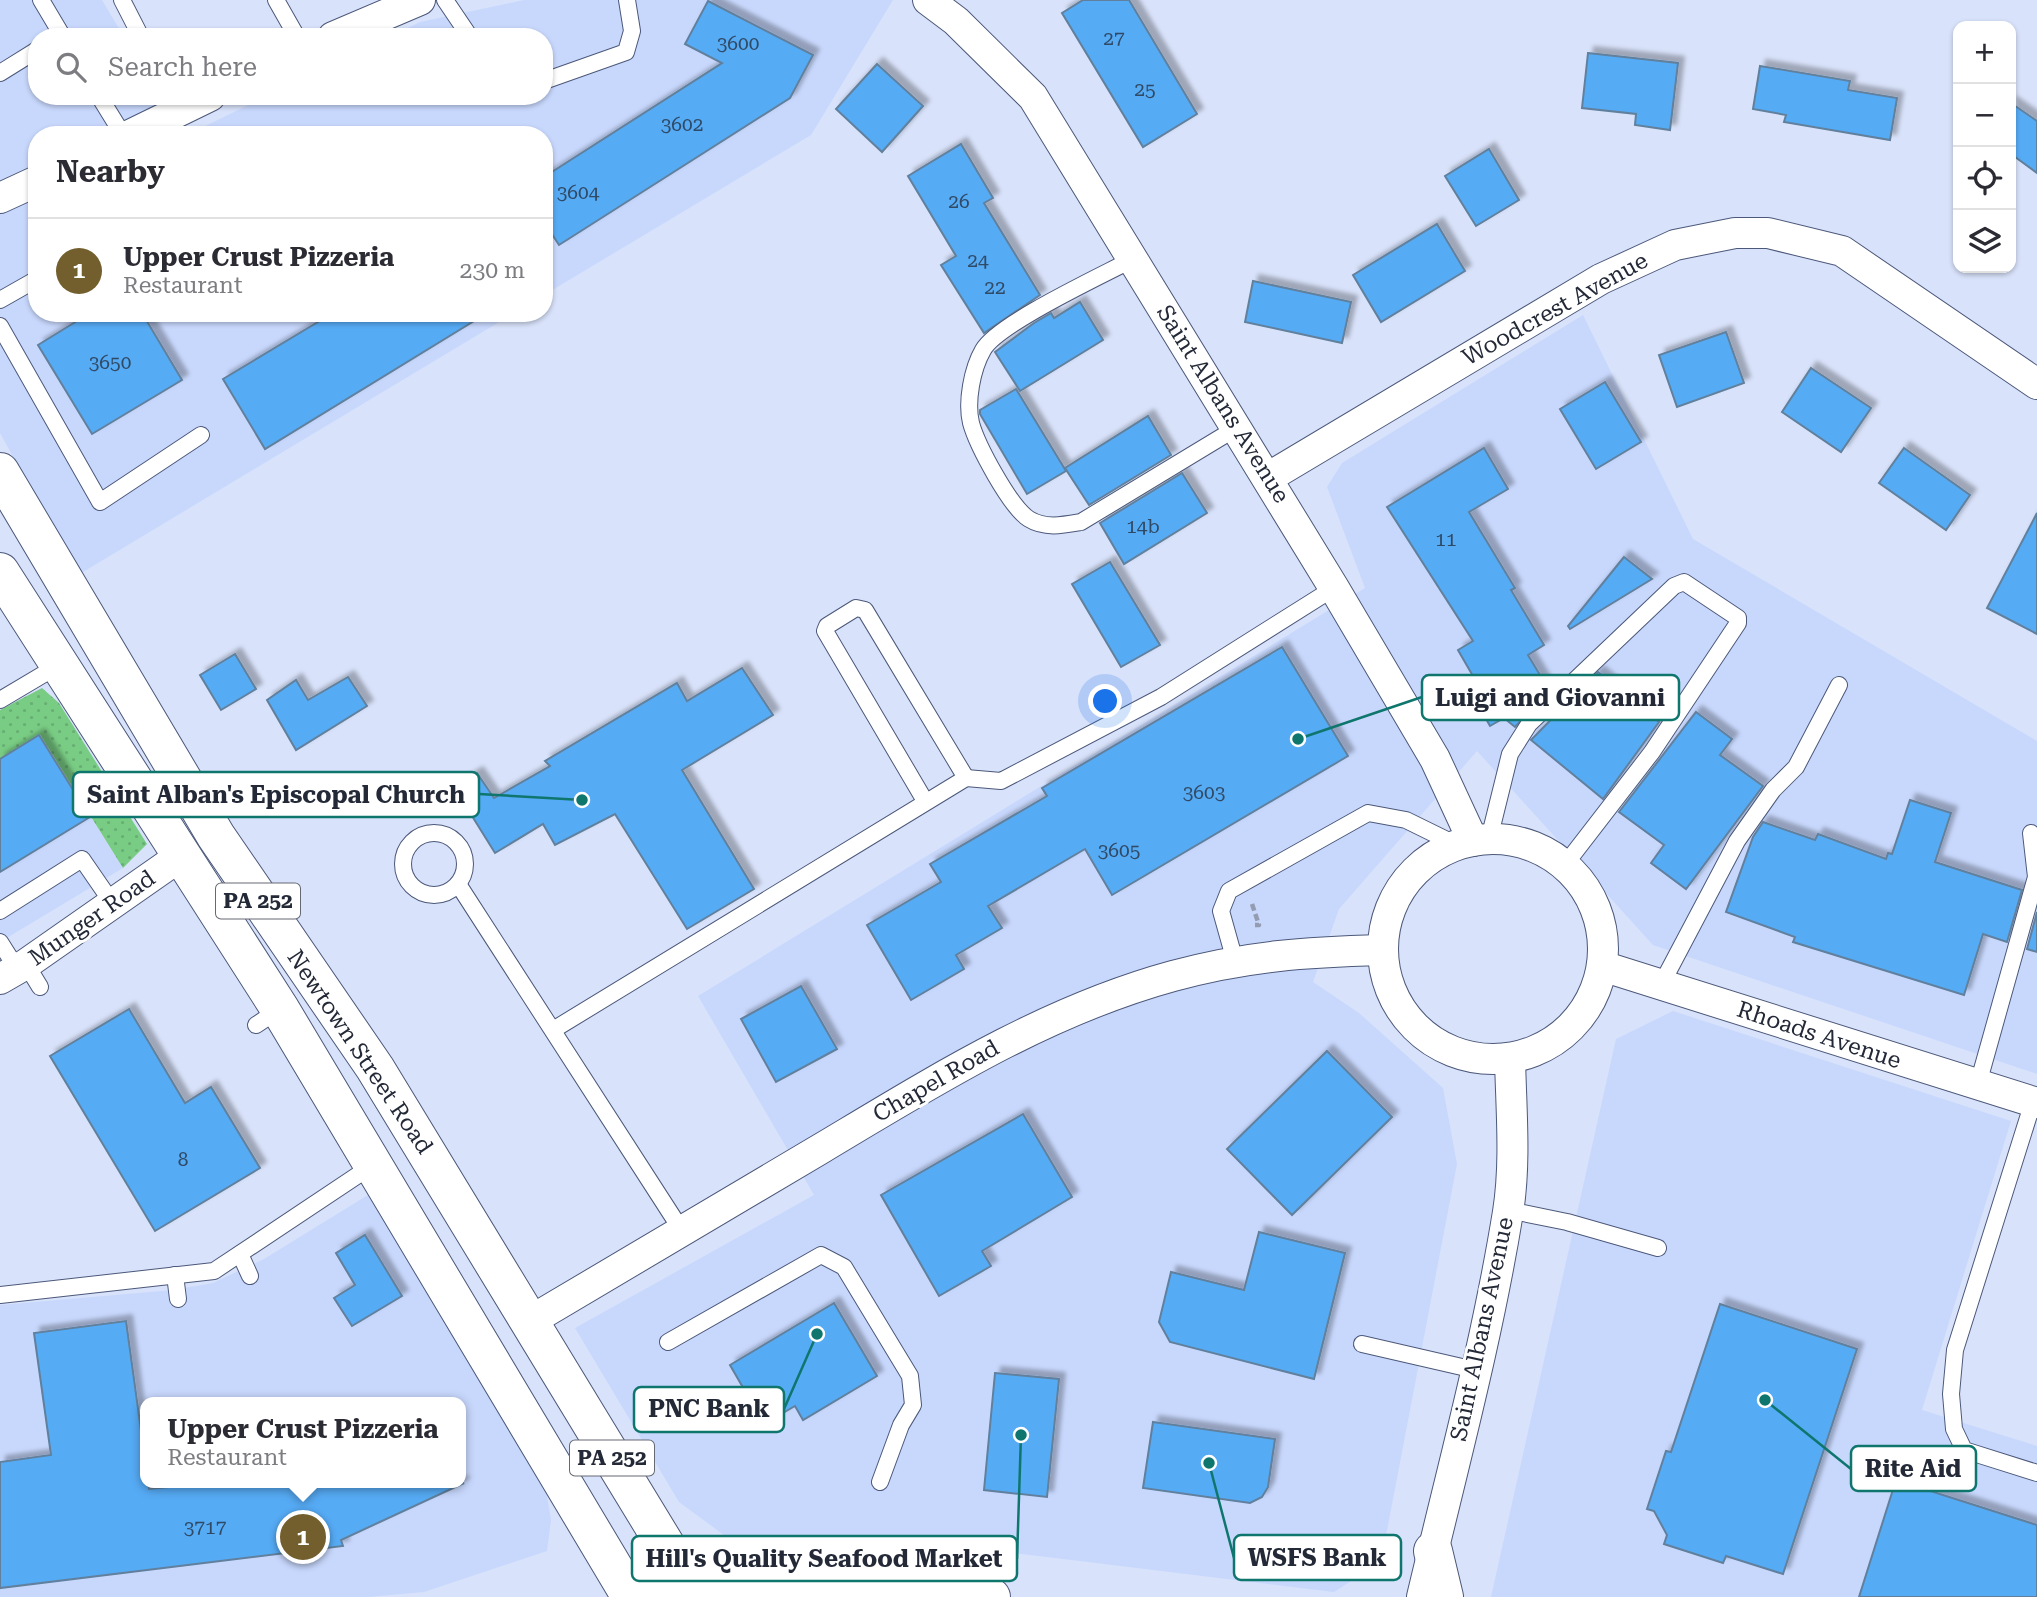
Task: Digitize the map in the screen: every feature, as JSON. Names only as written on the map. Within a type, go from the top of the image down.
[{"type":"main road","name":"Newtown Street Road","points":[[0,472],[216,836],[375,1068],[696,1596]]},
{"type":"main road","name":"Newtown Street Road","points":[[0,572],[182,855],[268,1017],[373,1165],[454,1322],[631,1597]]},
{"type":"main road","points":[[1433,1551],[1444,1597]]},
{"type":"main road","points":[[631,1597],[880,1592],[991,1597]]},
{"type":"street","points":[[354,28],[420,0]]},
{"type":"street","name":"Saint Albans Avenue","points":[[928,0],[956,21],[1033,97],[1335,588],[1435,759],[1473,842]]},
{"type":"street","points":[[143,126],[175,105]]},
{"type":"street","points":[[0,198],[28,185]]},
{"type":"street","name":"Woodcrest Avenue","points":[[1269,477],[1601,279],[1675,245],[1724,235],[1768,233],[1842,251],[2037,384]]},
{"type":"street","points":[[1473,842],[1537,848],[1564,866],[1584,888],[1597,914],[1602,937],[1602,966],[1590,1002],[1567,1031],[1527,1054],[1483,1059],[1454,1052],[1419,1031],[1395,1001],[1387,979],[1382,950],[1386,920],[1403,883],[1429,860],[1473,842]]},
{"type":"street","name":"Munger Road","points":[[21,975],[182,855]]},
{"type":"street","name":"Chapel Road","points":[[530,1321],[936,1079],[1053,1018],[1172,976],[1235,961],[1284,953],[1382,950]]},
{"type":"street","name":"Rhoads Avenue","points":[[1602,966],[2035,1103]]},
{"type":"street","name":"Saint Albans Avenue","points":[[1422,1597],[1475,1370],[1508,1210],[1512,1138],[1510,1058]]},
{"type":"lane","points":[[41,0],[57,28]]},
{"type":"lane","points":[[122,0],[136,28]]},
{"type":"lane","points":[[276,0],[292,28]]},
{"type":"lane","points":[[445,0],[464,28]]},
{"type":"lane","points":[[553,78],[626,52],[632,31],[627,0]]},
{"type":"lane","points":[[0,73],[28,56]]},
{"type":"lane","points":[[105,105],[118,126]]},
{"type":"lane","points":[[1133,259],[1002,331],[983,349],[969,398],[972,424],[1010,502],[1030,520],[1053,526],[1081,522],[1238,427]]},
{"type":"lane","points":[[0,300],[28,284]]},
{"type":"lane","points":[[0,326],[100,502],[201,435]]},
{"type":"lane","points":[[1235,961],[1221,911],[1229,891],[1368,813],[1406,820],[1473,842],[1510,754],[1529,724],[1674,586],[1684,582],[1738,618],[1738,623],[1652,752],[1564,866]]},
{"type":"lane","points":[[553,1030],[925,801],[966,778],[1001,781],[1161,697],[1335,588]]},
{"type":"lane","points":[[925,801],[825,631],[827,626],[856,608],[865,610],[966,778]]},
{"type":"lane","points":[[0,700],[59,665]]},
{"type":"lane","points":[[1661,985],[1737,841],[1773,790],[1796,767],[1839,685]]},
{"type":"lane","points":[[1978,1084],[2036,877],[2031,833]]},
{"type":"lane","points":[[0,911],[82,859],[113,904]]},
{"type":"lane","points":[[458,884],[682,1231]]},
{"type":"lane","points":[[0,942],[21,975]]},
{"type":"lane","points":[[2035,1103],[1955,1350],[1951,1394],[1954,1429],[1964,1450],[2037,1473]]},
{"type":"lane","points":[[0,1295],[214,1271],[373,1165]]},
{"type":"lane","points":[[1508,1210],[1567,1222],[1658,1248]]},
{"type":"lane","points":[[240,1254],[250,1276]]},
{"type":"lane","points":[[668,1342],[821,1255],[844,1267],[910,1376],[913,1405],[901,1425],[880,1482]]},
{"type":"lane","points":[[175,1275],[178,1299]]},
{"type":"lane","points":[[1362,1343],[1475,1370]]},
{"type":"shaded area","points":[[0,0],[102,0],[119,28],[28,28],[28,105],[165,105],[178,126],[28,126],[28,322],[499,322],[78,575],[0,433]]},
{"type":"shaded area","points":[[524,0],[893,0],[811,135],[553,290],[553,126],[205,126],[249,105],[553,105],[553,28],[408,28],[420,22]]},
{"type":"shaded area","points":[[1583,315],[1693,539],[2037,741],[2037,1074],[1653,945],[1477,751],[1339,909],[1313,982],[1359,1013],[1443,1088],[1457,1164],[1381,1562],[1334,1592],[939,1544],[732,1541],[679,1502],[575,1328],[814,1195],[698,996],[1365,588],[1327,487],[1342,463]]},
{"type":"shaded area","points":[[39,735],[123,868],[0,942],[0,759]]},
{"type":"shaded area","points":[[1673,1011],[2011,1121],[1922,1410],[2037,1446],[2037,1597],[1491,1597],[1616,1039]]},
{"type":"shaded area","points":[[368,1195],[546,1490],[551,1520],[547,1551],[424,1592],[368,1597],[0,1597],[0,1305],[173,1290],[213,1283],[264,1259]]},
{"type":"green space","points":[[42,688],[59,703],[147,844],[123,868],[40,735],[0,759],[0,710]]},
{"type":"building","points":[[1083,0],[1129,0],[1197,114],[1143,147],[1062,13]]},
{"type":"building","points":[[708,1],[813,55],[790,98],[559,245],[553,236],[553,171],[722,63],[685,44]]},
{"type":"building","points":[[1588,53],[1678,63],[1670,130],[1635,125],[1636,114],[1582,108]]},
{"type":"building","points":[[877,64],[923,106],[882,152],[836,109]]},
{"type":"building","points":[[1760,66],[1850,81],[1848,90],[1897,98],[1890,140],[1784,122],[1786,115],[1753,109]]},
{"type":"building","points":[[2016,106],[2037,121],[2037,173],[2016,158]]},
{"type":"building","points":[[961,144],[993,198],[984,203],[1040,295],[984,333],[941,265],[956,256],[908,176]]},
{"type":"building","points":[[1489,149],[1519,200],[1476,226],[1445,176]]},
{"type":"building","points":[[1437,224],[1465,271],[1381,322],[1353,275]]},
{"type":"building","points":[[1253,281],[1351,302],[1342,343],[1245,322]]},
{"type":"building","points":[[1080,302],[1103,340],[1020,391],[995,352],[1051,313],[1054,318]]},
{"type":"building","points":[[75,322],[147,322],[182,380],[92,434],[38,345]]},
{"type":"building","points":[[318,322],[472,322],[265,449],[223,379]]},
{"type":"building","points":[[1726,332],[1744,383],[1677,407],[1659,355]]},
{"type":"building","points":[[1811,368],[1871,408],[1841,452],[1782,412]]},
{"type":"building","points":[[1605,382],[1641,442],[1596,469],[1560,409]]},
{"type":"building","points":[[1016,389],[1066,471],[1027,494],[980,414],[980,410]]},
{"type":"building","points":[[1148,416],[1171,455],[1089,505],[1065,468]]},
{"type":"building","points":[[1484,448],[1508,489],[1469,512],[1515,588],[1511,590],[1544,645],[1528,655],[1549,690],[1515,727],[1504,718],[1490,726],[1468,688],[1477,683],[1458,650],[1473,641],[1387,507]]},
{"type":"building","points":[[1904,448],[1970,495],[1946,530],[1879,483]]},
{"type":"building","points":[[1182,473],[1207,513],[1124,564],[1100,523]]},
{"type":"building","points":[[2037,513],[2037,634],[1987,608]]},
{"type":"building","points":[[1624,557],[1652,579],[1570,629],[1568,626]]},
{"type":"building","points":[[1110,562],[1160,645],[1121,667],[1072,584]]},
{"type":"building","points":[[1282,647],[1348,756],[1112,895],[1085,849],[988,906],[1002,928],[956,955],[964,969],[911,1000],[867,925],[941,882],[930,864],[1047,796],[1042,788]]},
{"type":"building","points":[[235,654],[256,689],[221,710],[200,675]]},
{"type":"building","points":[[742,668],[773,715],[682,770],[754,889],[687,929],[615,814],[555,845],[543,824],[495,853],[454,787],[477,773],[494,798],[550,766],[545,761],[677,683],[687,701]]},
{"type":"building","points":[[1598,672],[1659,722],[1603,799],[1531,740]]},
{"type":"building","points":[[348,677],[367,706],[296,750],[267,700],[296,680],[308,700]]},
{"type":"building","points":[[1696,712],[1732,739],[1720,755],[1763,786],[1686,889],[1651,863],[1664,845],[1619,812]]},
{"type":"building","points":[[39,735],[90,817],[0,872],[0,759]]},
{"type":"building","points":[[1910,800],[1951,813],[1935,862],[2022,890],[2007,942],[1983,934],[1964,995],[1793,942],[1795,937],[1726,912],[1753,837],[1763,822],[1815,840],[1818,834],[1886,859],[1888,853],[1892,854]]},
{"type":"building","points":[[2037,912],[2037,952],[2027,949]]},
{"type":"building","points":[[801,986],[837,1049],[776,1082],[741,1019]]},
{"type":"building","points":[[129,1009],[185,1103],[211,1087],[260,1168],[155,1231],[50,1056]]},
{"type":"building","points":[[1327,1051],[1392,1117],[1292,1215],[1227,1149]]},
{"type":"building","points":[[1023,1114],[1072,1197],[982,1251],[991,1266],[939,1296],[881,1195]]},
{"type":"building","points":[[1259,1232],[1345,1253],[1314,1379],[1170,1342],[1159,1322],[1171,1272],[1244,1290]]},
{"type":"building","points":[[365,1235],[402,1296],[352,1326],[334,1298],[355,1285],[336,1253]]},
{"type":"building","points":[[834,1303],[877,1376],[803,1420],[795,1406],[764,1424],[730,1365]]},
{"type":"building","points":[[1720,1304],[1857,1349],[1783,1574],[1726,1556],[1723,1563],[1664,1544],[1667,1535],[1654,1511],[1647,1509],[1666,1451],[1671,1452]]},
{"type":"building","points":[[126,1321],[140,1423],[140,1488],[453,1488],[341,1540],[343,1546],[0,1588],[0,1462],[51,1455],[34,1333]]},
{"type":"building","points":[[995,1373],[1059,1379],[1047,1497],[984,1490]]},
{"type":"building","points":[[1153,1422],[1275,1439],[1268,1487],[1262,1497],[1250,1503],[1143,1488]]},
{"type":"building","points":[[1896,1480],[2037,1525],[2037,1597],[1859,1597]]},
{"type":"place","name":"Luigi and Giovanni","points":[[1298,739]]},
{"type":"place","name":"Saint Alban's Episcopal Church","points":[[582,800]]},
{"type":"place","name":"PNC Bank","points":[[817,1334]]},
{"type":"place","name":"Rite Aid","points":[[1765,1400]]},
{"type":"place","name":"Hill's Quality Seafood Market","points":[[1021,1435]]},
{"type":"place","name":"WSFS Bank","points":[[1209,1463]]},
{"type":"place","name":"Upper Crust Pizzeria","points":[[303,1537]]}]
